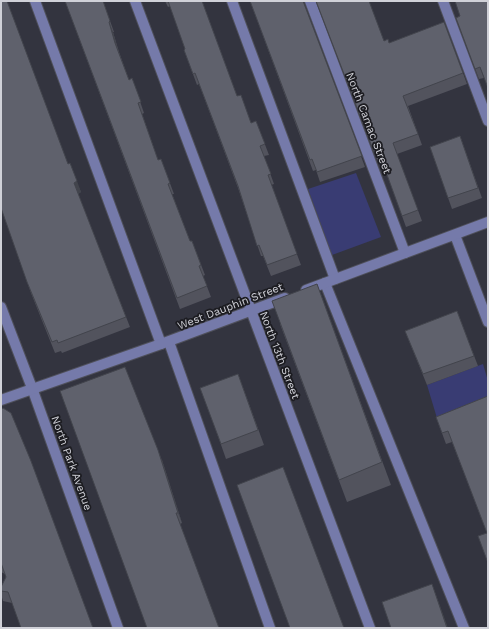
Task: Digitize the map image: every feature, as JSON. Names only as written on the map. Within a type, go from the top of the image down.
[{"type":"street","points":[[34,1],[165,343],[270,628]]},
{"type":"street","name":"North 13th Street","points":[[135,1],[370,628]]},
{"type":"street","points":[[232,1],[330,281],[464,628]]},
{"type":"street","name":"North Camac Street","points":[[310,1],[405,253]]},
{"type":"street","points":[[442,1],[488,121]]},
{"type":"street","name":"West Dauphin Street","points":[[1,400],[165,343],[488,222]]},
{"type":"street","points":[[455,235],[488,322]]},
{"type":"street","name":"North Park Avenue","points":[[1,307],[32,388],[118,628]]},
{"type":"shaded area","points":[[356,173],[381,237],[332,255],[308,189]]},
{"type":"shaded area","points":[[483,364],[488,381],[488,408],[440,428],[427,385]]},
{"type":"building","points":[[1,1],[7,1],[68,164],[70,163],[77,181],[74,183],[126,317],[58,343],[57,340],[52,342],[27,282],[1,208]]},
{"type":"building","points":[[65,1],[103,1],[110,21],[115,43],[129,80],[132,78],[141,102],[138,103],[158,160],[161,159],[170,183],[168,184],[190,241],[192,241],[201,265],[199,266],[207,286],[177,298]]},
{"type":"building","points":[[168,1],[202,1],[237,96],[241,95],[251,123],[256,121],[265,144],[260,146],[271,174],[268,175],[297,254],[267,265],[259,245],[257,246],[238,186],[195,73],[193,74]]},
{"type":"building","points":[[250,1],[303,1],[362,156],[317,172],[312,159],[310,160]]},
{"type":"building","points":[[316,1],[369,1],[384,41],[388,39],[389,43],[444,22],[463,73],[403,96],[418,134],[393,143],[418,210],[402,216],[378,150],[374,152]]},
{"type":"building","points":[[455,1],[488,1],[488,88],[480,67],[475,69],[456,18],[460,16]]},
{"type":"building","points":[[460,136],[478,188],[448,198],[430,147]]},
{"type":"building","points":[[317,284],[382,462],[339,480],[272,301]]},
{"type":"building","points":[[457,311],[474,356],[423,374],[405,331]]},
{"type":"building","points":[[125,367],[158,450],[178,513],[176,513],[219,628],[147,628],[60,391]]},
{"type":"building","points":[[238,374],[258,430],[221,444],[200,388]]},
{"type":"building","points":[[488,396],[488,563],[478,536],[487,533],[448,431],[442,433],[436,417]]},
{"type":"building","points":[[3,408],[11,413],[31,461],[93,628],[21,628],[8,592],[1,591],[1,587],[6,577],[1,563],[1,409]]},
{"type":"building","points":[[283,467],[344,628],[290,628],[237,485]]},
{"type":"building","points":[[432,584],[447,628],[391,628],[382,602]]}]
